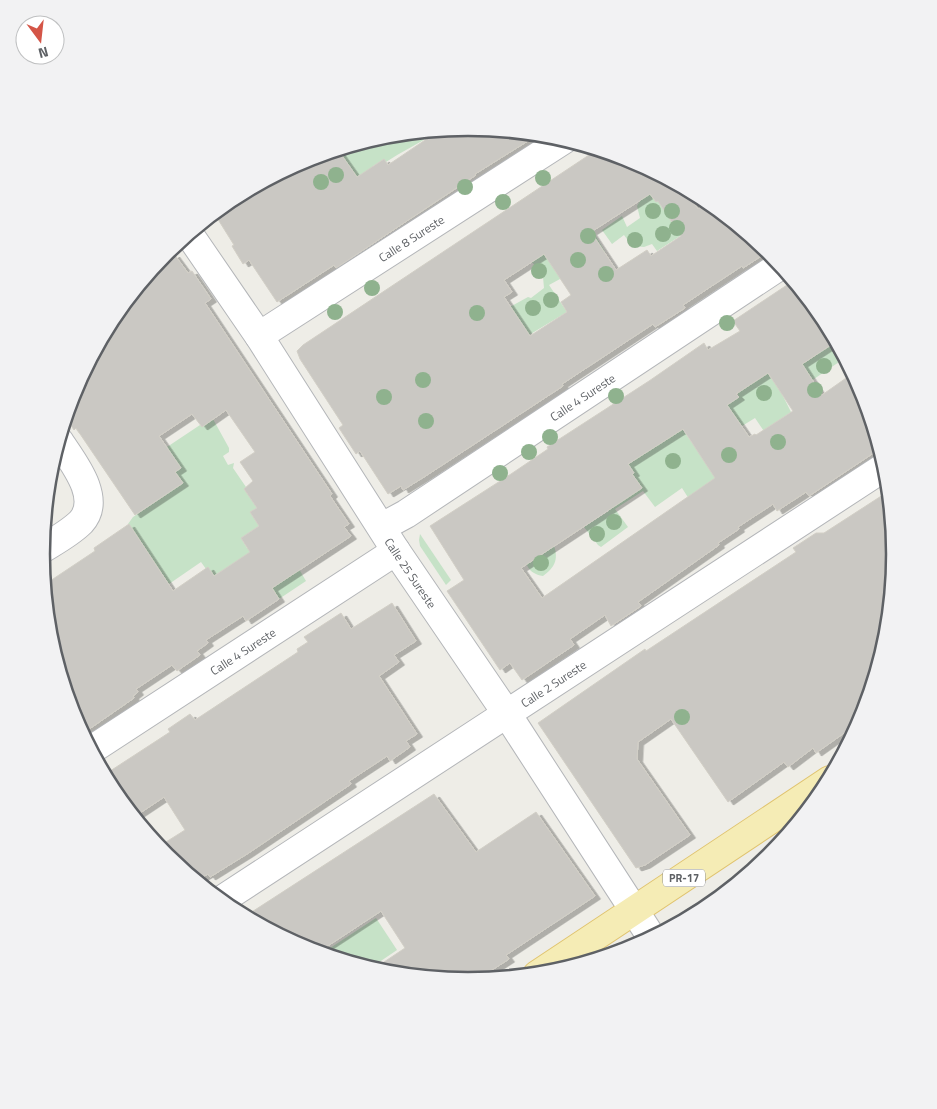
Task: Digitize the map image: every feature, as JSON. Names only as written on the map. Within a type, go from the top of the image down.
[{"type":"main road","name":"PR-17","points":[[554,964],[813,791]]},
{"type":"street","name":"Calle 8 Sureste","points":[[259,336],[555,145]]},
{"type":"street","name":"Calle 25 Sureste","points":[[193,240],[259,336],[396,551],[507,714],[648,932]]},
{"type":"street","name":"Calle 4 Sureste","points":[[382,528],[406,514],[774,270]]},
{"type":"street","points":[[50,543],[81,521],[86,514],[89,504],[82,476],[64,448]]},
{"type":"street","name":"Calle 2 Sureste","points":[[227,896],[879,471]]},
{"type":"street","name":"Calle 4 Sureste","points":[[96,746],[396,551]]},
{"type":"green space","points":[[426,139],[386,162],[384,159],[373,166],[369,177],[285,193],[344,155],[387,144]]},
{"type":"green space","points":[[647,189],[656,202],[658,201],[694,227],[657,251],[652,244],[644,247],[632,246],[624,235],[612,244],[602,230],[622,216],[627,227],[640,218],[637,206]]},
{"type":"green space","points":[[589,224],[605,252],[549,285],[567,312],[529,335],[519,319],[500,332],[506,309],[528,297],[531,298],[544,288],[543,277],[532,262]]},
{"type":"green space","points":[[828,341],[840,361],[811,381],[796,355],[806,362],[830,345]]},
{"type":"green space","points":[[768,373],[791,412],[772,425],[786,447],[779,453],[755,418],[742,426],[734,415],[713,415],[738,397],[738,392]]},
{"type":"green space","points":[[213,419],[229,448],[229,452],[223,456],[228,465],[234,463],[233,468],[257,508],[250,512],[259,526],[241,538],[247,548],[276,530],[306,581],[279,599],[249,554],[214,576],[201,562],[169,584],[128,524],[133,517],[183,483],[175,472],[180,468],[167,447],[200,425],[202,427]]},
{"type":"green space","points":[[681,427],[699,453],[743,460],[689,499],[682,488],[655,507],[643,491],[615,509],[628,527],[601,547],[598,545],[584,527],[609,511],[594,489]]},
{"type":"green space","points":[[420,534],[451,580],[446,585],[420,546]]},
{"type":"green space","points":[[554,546],[556,560],[550,570],[543,576],[534,573],[527,564],[522,551],[530,563]]},
{"type":"green space","points":[[724,886],[692,908],[692,907]]},
{"type":"green space","points":[[376,918],[397,950],[378,963],[329,949]]},
{"type":"building","points":[[468,136],[528,141],[475,174],[336,268],[334,265],[277,302],[249,260],[243,264],[218,219],[259,192],[283,179],[334,158],[342,156],[357,177],[384,159],[388,165],[427,139]]},
{"type":"building","points":[[590,154],[629,168],[678,192],[693,202],[698,209],[701,207],[723,222],[761,256],[743,268],[742,266],[683,305],[685,308],[655,327],[653,324],[562,384],[563,386],[424,477],[403,490],[401,486],[388,494],[360,451],[356,454],[339,428],[343,425],[300,359],[297,351],[303,345]],"holes":[[[650,194],[656,202],[658,201],[681,236],[651,256],[647,250],[616,270],[591,232]],[[544,254],[571,295],[561,302],[567,312],[530,336],[504,297],[512,292],[504,280]]]},
{"type":"building","points":[[176,256],[188,273],[192,271],[211,299],[205,303],[332,494],[330,496],[349,524],[344,527],[351,536],[272,588],[279,599],[246,621],[243,616],[206,640],[208,643],[197,651],[200,655],[177,671],[172,665],[136,689],[138,692],[133,696],[134,698],[88,730],[64,663],[58,636],[51,580],[95,551],[94,548],[129,524],[173,591],[208,567],[214,576],[250,552],[241,538],[259,526],[250,512],[257,508],[244,489],[253,481],[240,462],[255,452],[226,410],[202,427],[192,414],[159,436],[181,468],[175,472],[183,483],[135,515],[76,428],[74,430],[71,425],[72,420],[93,369],[106,345],[136,300]]},
{"type":"building","points":[[788,285],[801,300],[831,345],[802,364],[822,395],[848,377],[865,420],[874,452],[809,496],[806,492],[777,511],[773,504],[738,527],[739,529],[718,543],[719,545],[638,602],[641,606],[611,626],[605,615],[570,639],[574,645],[522,680],[510,663],[500,670],[447,591],[464,580],[430,526],[511,474],[548,449],[547,447],[704,343],[708,350],[740,331],[733,321]],"holes":[[[768,373],[793,411],[756,435],[749,437],[727,405],[739,397],[736,394]],[[683,429],[715,478],[542,598],[521,568],[642,488],[632,474],[634,473],[628,464]]]},
{"type":"building","points":[[882,495],[887,555],[883,609],[873,663],[848,730],[816,753],[813,748],[788,767],[784,762],[728,802],[671,719],[638,742],[637,759],[690,835],[645,865],[636,868],[538,723],[645,649],[646,651],[796,552],[793,548],[816,533],[824,533]]},
{"type":"building","points":[[392,603],[416,641],[394,655],[399,662],[379,676],[417,734],[406,741],[410,747],[390,761],[387,756],[349,781],[351,784],[247,854],[210,877],[208,874],[203,877],[166,842],[185,830],[164,797],[140,813],[110,771],[170,732],[168,729],[190,714],[195,720],[298,652],[297,649],[308,642],[304,637],[341,613],[351,629]]},
{"type":"building","points":[[434,794],[476,852],[536,812],[595,896],[506,955],[509,959],[488,972],[441,972],[381,964],[405,948],[381,911],[325,948],[283,930],[252,912]]}]
